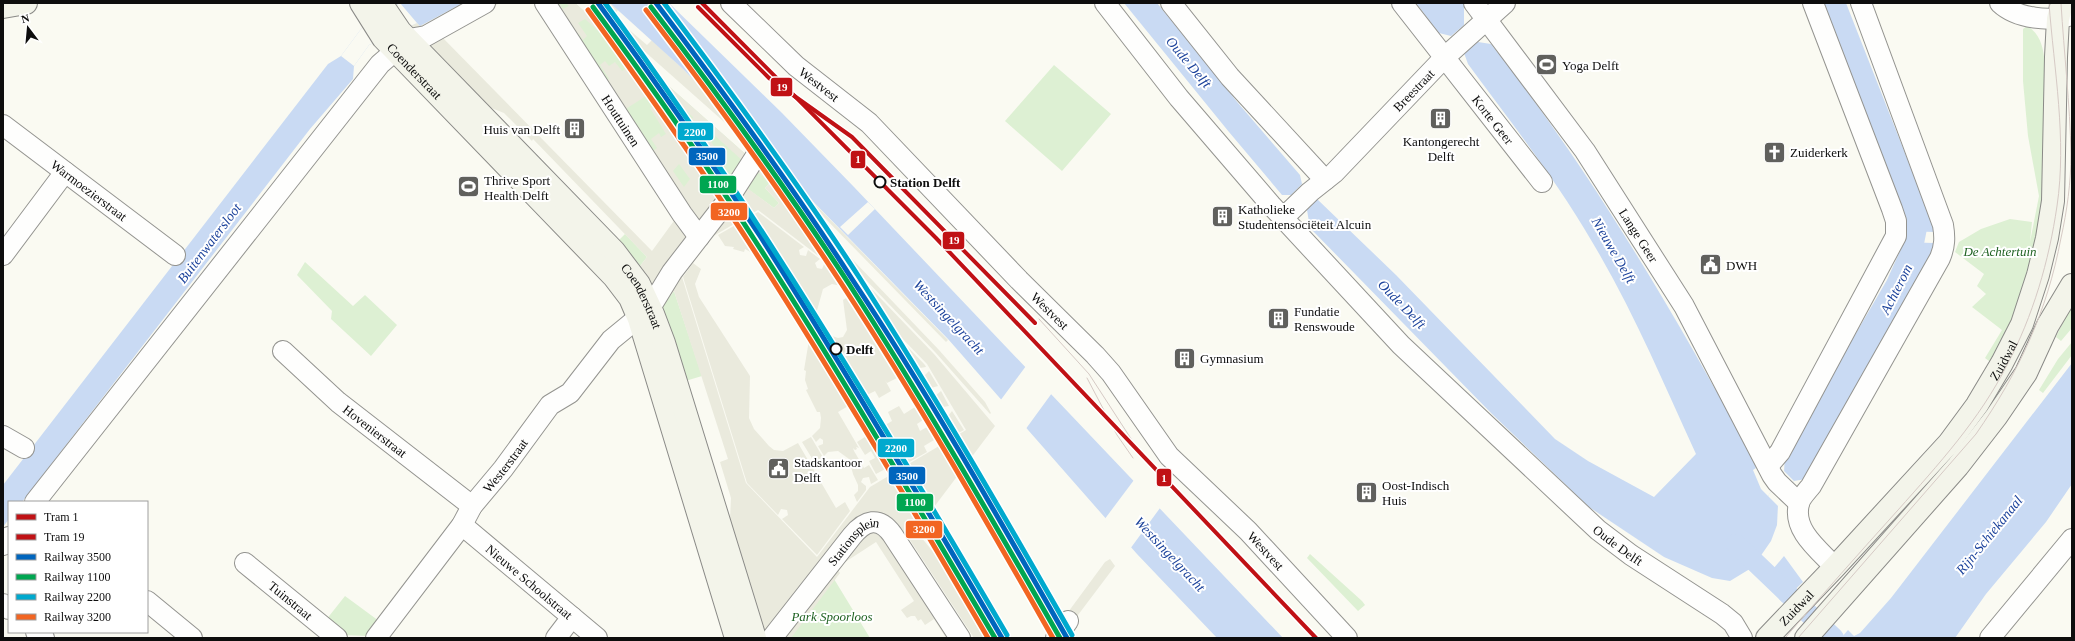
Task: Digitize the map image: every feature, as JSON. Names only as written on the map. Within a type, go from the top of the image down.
[{"type":"main road","points":[[3,7],[26,3]]},
{"type":"main road","name":"Coenderstraat","points":[[375,9],[397,40],[614,276],[630,298],[644,313],[664,344],[756,638]]},
{"type":"main road","name":"Zuidwal","points":[[1767,638],[1835,567],[1949,443],[1977,405],[2002,363],[2022,324],[2038,275],[2047,238],[2053,201],[2056,103],[2064,12]]},
{"type":"main road","name":"Zuidwal","points":[[1806,638],[1958,466],[1996,417],[2026,373],[2048,325],[2072,285]]},
{"type":"main road","name":"Coenderstraat","points":[[644,313],[736,638]]},
{"type":"street","points":[[36,501],[361,89],[397,40],[426,36],[485,3]]},
{"type":"street","name":"Houttuinen","points":[[545,3],[682,214],[699,237]]},
{"type":"street","name":"Westvest","points":[[731,3],[796,66],[869,123],[1019,280],[1095,355],[1111,373],[1169,456],[1248,531],[1347,638]]},
{"type":"street","name":"Oude Delft","points":[[1105,3],[1179,98],[1284,218],[1401,345],[1592,525],[1630,555],[1734,623],[1742,638]]},
{"type":"street","points":[[1171,3],[1230,78],[1311,191],[1284,218]]},
{"type":"street","name":"Korte Geer","points":[[1402,3],[1449,53],[1542,182]]},
{"type":"street","name":"Lange Geer","points":[[1474,3],[1481,25],[1585,152],[1684,306],[1783,486]]},
{"type":"street","name":"Breestraat","points":[[1311,191],[1334,173],[1449,53],[1505,3]]},
{"type":"street","points":[[1813,3],[1896,221],[1896,236],[1780,452],[1783,486],[1798,523],[1810,540],[1835,567]]},
{"type":"street","points":[[1783,486],[1811,486],[1940,258],[1944,247],[1943,224],[1861,3]]},
{"type":"street","points":[[2000,3],[2019,14],[2064,12]]},
{"type":"street","name":"Warmoezierstraat","points":[[3,125],[175,255]]},
{"type":"street","points":[[644,313],[672,272],[699,237],[729,203],[756,156]]},
{"type":"street","points":[[3,255],[65,172]]},
{"type":"street","name":"Westerstraat","points":[[376,638],[462,525],[472,506],[503,469],[550,405],[570,393],[611,340],[644,313]]},
{"type":"street","name":"Hovenierstraat","points":[[283,351],[338,402],[472,506]]},
{"type":"street","points":[[3,436],[24,448]]},
{"type":"street","name":"Stationsplein","points":[[772,638],[855,532],[865,524],[872,522],[882,523],[892,534],[960,638]]},
{"type":"street","name":"Nieuwe Schoolstraat","points":[[462,525],[598,638]]},
{"type":"street","points":[[1990,638],[2072,539]]},
{"type":"street","name":"Tuinstraat","points":[[245,563],[337,638]]},
{"type":"street","points":[[148,602],[192,638]]},
{"type":"street","points":[[556,638],[572,617]]},
{"type":"street","points":[[1056,638],[1068,621]]},
{"type":"green space","points":[[538,3],[575,3],[759,166],[770,183],[765,188],[779,203],[774,208],[745,187],[699,246]]},
{"type":"green space","name":"De Achtertuin","points":[[2027,26],[2032,29],[2038,37],[2042,47],[2045,63],[2045,192],[2033,261],[2009,330],[1993,364],[1985,358],[2002,330],[1972,307],[1986,294],[1977,286],[1984,274],[1955,252],[1959,242],[1981,229],[2010,219],[2032,222],[2030,242],[2039,196],[2028,136],[2023,81],[2023,29]]},
{"type":"green space","points":[[1054,65],[1111,114],[1062,171],[1005,121]]},
{"type":"green space","points":[[625,234],[647,257],[637,270],[614,245]]},
{"type":"green space","points":[[305,262],[353,306],[365,295],[397,325],[371,356],[331,319],[332,311],[297,275]]},
{"type":"green space","points":[[674,291],[702,376],[682,382],[659,310]]},
{"type":"green space","points":[[2072,303],[2072,328],[2061,341],[2056,337]]},
{"type":"green space","points":[[2072,342],[2072,355],[2043,393],[2039,390],[2058,359]]},
{"type":"green space","points":[[1310,554],[1365,605],[1358,611],[1307,558]]},
{"type":"green space","name":"Park Spoorloos","points":[[834,579],[870,638],[789,638]]},
{"type":"green space","points":[[345,596],[379,621],[367,636],[343,635],[326,620]]},
{"type":"shaded area","points":[[463,3],[500,3],[441,36],[652,251],[676,218],[555,8],[560,5],[563,9],[569,6],[566,3],[575,3],[769,175],[831,237],[939,350],[985,402],[991,413],[990,414],[935,352],[862,276],[861,278],[934,354],[995,426],[916,531],[1004,638],[974,638],[906,534],[882,519],[774,631],[757,628],[729,541],[731,498],[720,462],[728,459],[674,291],[659,310],[637,270],[647,257],[533,139],[532,141],[504,113],[471,100],[404,28],[417,23],[420,26]],"holes":[[[585,19],[634,64],[622,71],[615,62],[609,66],[605,61],[600,65],[609,79],[603,83],[573,38],[579,34],[583,40],[587,36],[578,23]],[[653,81],[693,118],[677,129],[657,99],[659,97],[649,83]],[[646,96],[653,107],[650,108],[666,134],[661,137],[659,133],[651,139],[657,148],[649,154],[621,112]],[[712,133],[744,162],[730,182],[715,159],[720,155],[707,136]],[[679,164],[690,179],[684,187],[673,171]],[[755,170],[770,183],[765,188],[779,203],[774,208],[743,185]],[[758,210],[833,267],[927,364],[966,430],[870,487],[817,557],[746,483],[682,277],[710,238]]]},
{"type":"shaded area","points":[[590,3],[610,3],[618,10],[613,16],[647,45],[652,40],[683,69],[948,340],[946,342],[776,168]]},
{"type":"shaded area","points":[[758,212],[804,247],[799,250],[800,255],[806,256],[808,250],[820,259],[815,263],[817,268],[822,269],[825,262],[832,268],[903,342],[902,344],[905,344],[925,365],[926,367],[920,368],[919,374],[924,376],[929,371],[938,386],[931,388],[931,394],[935,396],[941,391],[949,406],[943,407],[942,413],[948,416],[952,411],[964,430],[951,437],[950,431],[944,430],[942,436],[946,440],[939,445],[930,429],[935,426],[923,407],[924,410],[920,412],[899,377],[887,383],[885,380],[891,391],[879,398],[875,391],[865,396],[862,398],[866,405],[855,412],[850,405],[838,412],[859,448],[856,447],[857,449],[855,450],[853,448],[864,468],[869,465],[878,480],[871,484],[869,477],[863,478],[861,482],[866,486],[866,490],[857,502],[854,495],[858,491],[858,485],[849,459],[838,451],[828,452],[824,456],[818,446],[823,444],[823,440],[820,438],[816,442],[812,436],[820,428],[821,418],[820,412],[817,412],[806,390],[808,389],[805,380],[806,371],[804,370],[809,340],[805,323],[762,268],[758,262],[759,260],[754,254],[745,249],[744,252],[733,249],[734,247],[725,246],[718,235],[739,223],[741,229],[747,229],[749,224],[744,220]],"holes":[[[832,284],[841,286],[846,295],[846,298],[843,300],[847,330],[843,337],[838,338],[829,335],[816,314],[823,289]]]},
{"type":"shaded area","points":[[693,263],[701,269],[695,284],[699,297],[750,376],[749,418],[754,429],[774,450],[783,451],[798,443],[836,508],[845,502],[850,511],[817,555],[782,519],[788,515],[787,510],[781,509],[778,515],[747,483],[683,277]]},
{"type":"shaded area","points":[[899,406],[904,414],[915,407],[923,420],[917,424],[920,431],[927,427],[934,440],[924,446],[927,452],[890,473],[887,468],[876,474],[869,461],[875,458],[871,451],[865,455],[857,442],[868,435],[863,427],[875,420],[880,428],[892,421],[888,412]]},
{"type":"shaded area","points":[[811,437],[828,466],[825,469],[821,462],[816,465],[802,442]]},
{"type":"shaded area","points":[[880,527],[955,638],[946,638],[934,619],[925,625],[921,619],[918,621],[915,616],[907,618],[901,610],[914,601],[876,542],[836,568],[840,573],[791,638],[780,638],[855,538]]},
{"type":"shaded area","points":[[1110,559],[1115,566],[1075,619],[1049,638],[1105,562]]},
{"type":"water","name":"Buitenwatersloot","points":[[399,3],[463,3],[420,26],[417,23],[369,45],[354,66],[353,79],[310,129],[23,501],[8,501],[8,520],[3,527],[3,485],[328,64],[341,56],[364,25]]},
{"type":"water","name":"Westsingelgracht","points":[[610,3],[669,3],[782,113],[854,187],[1283,638],[1217,638],[1137,554],[948,339],[683,69]]},
{"type":"water","points":[[1124,3],[1157,3],[1238,103],[1300,175],[1302,184],[1291,195],[1282,195]]},
{"type":"water","points":[[1416,3],[1464,3],[1464,25],[1451,36],[1439,33]]},
{"type":"water","points":[[1822,3],[1846,3],[1934,227],[1934,232],[1905,231]]},
{"type":"water","name":"Nieuwe Delft","points":[[1478,42],[1491,44],[1528,92],[1597,192],[1692,347],[1751,454],[1756,468],[1753,470],[1761,489],[1768,496],[1784,472],[1785,455],[1887,280],[1904,242],[1933,243],[1933,252],[1806,479],[1794,481],[1778,505],[1777,525],[1771,541],[1753,567],[1730,581],[1712,578],[1664,557],[1589,507],[1492,414],[1310,228],[1307,210],[1317,199],[1396,275],[1555,439],[1588,461],[1654,497],[1696,454],[1634,319],[1591,240],[1547,172],[1468,64],[1464,53]]},
{"type":"water","name":"Rijn-Schiekanaal","points":[[2072,363],[2072,484],[2046,522],[1986,594],[1955,638],[1841,638],[1848,630],[1854,636],[1860,633],[1891,598]]},
{"type":"water","points":[[1784,556],[1803,582],[1782,602],[1763,581]]},
{"type":"pier","points":[[400,3],[417,23],[369,45],[354,66],[341,56],[364,25]]},
{"type":"pier","points":[[868,202],[875,209],[848,235],[840,227]]},
{"type":"pier","points":[[1026,366],[1052,393],[1025,430],[1000,401]]},
{"type":"pier","points":[[1784,471],[1794,481],[1778,506],[1768,496]]},
{"type":"pier","points":[[1134,480],[1160,508],[1130,549],[1104,520]]},
{"type":"waterway","name":"Achterom","points":[[1909,268],[1918,223],[1912,206]]},
{"type":"waterway","points":[[1736,544],[1834,638]]},
{"type":"tram line","name":"1","points":[[702,3],[936,238],[1316,638]]},
{"type":"tram line","points":[[1785,638],[1928,476],[1971,423],[1996,385],[2025,327],[2045,268],[2054,227],[2060,181],[2061,155],[2059,104],[2049,3]]},
{"type":"tram line","points":[[1798,638],[1976,434],[2005,388],[2018,364],[2039,316],[2055,265],[2065,217],[2071,165],[2061,3]]},
{"type":"tram line","name":"19","points":[[698,7],[769,78],[852,137],[1035,323]]},
{"type":"tram line","points":[[1039,319],[1089,374],[1139,451]]},
{"type":"tram line","points":[[1087,378],[1117,435],[1133,458]]},
{"type":"rail line","name":"3500","points":[[598,3],[640,60],[760,236],[853,386],[1002,638]]},
{"type":"rail line","name":"2200","points":[[605,3],[660,79],[764,235],[863,393],[1007,635]]},
{"type":"rail line","name":"3500","points":[[656,3],[781,174],[881,323],[962,457],[1067,638]]},
{"type":"rail line","name":"2200","points":[[664,3],[764,138],[859,277],[994,499],[1072,635]]},
{"type":"rail line","name":"1100","points":[[593,7],[655,93],[735,209],[816,337],[995,638]]},
{"type":"rail line","name":"1100","points":[[651,7],[753,144],[802,213],[877,327],[983,504],[1060,638]]},
{"type":"rail line","name":"3200","points":[[588,10],[689,153],[779,290],[870,438],[988,638]]},
{"type":"rail line","name":"3200","points":[[646,10],[747,146],[796,215],[871,329],[1053,638]]},
{"type":"place","name":"Yoga Delft","points":[[1547,65]]},
{"type":"place","name":"Kantongerecht Delft","points":[[1441,119]]},
{"type":"place","name":"Huis van Delft","points":[[575,129]]},
{"type":"place","name":"Zuiderkerk","points":[[1774,152]]},
{"type":"place","name":"Station Delft","points":[[880,182]]},
{"type":"place","name":"Thrive Sport Health Delft","points":[[469,187]]},
{"type":"place","name":"Katholieke Studentensociëteit Alcuin","points":[[1222,216]]},
{"type":"place","name":"DWH","points":[[1711,265]]},
{"type":"place","name":"Fundatie Renswoude","points":[[1279,318]]},
{"type":"place","name":"Delft","points":[[836,349]]},
{"type":"place","name":"Gymnasium","points":[[1185,358]]},
{"type":"place","name":"Stadskantoor Delft","points":[[779,469]]},
{"type":"place","name":"Oost-Indisch Huis","points":[[1367,492]]}]
